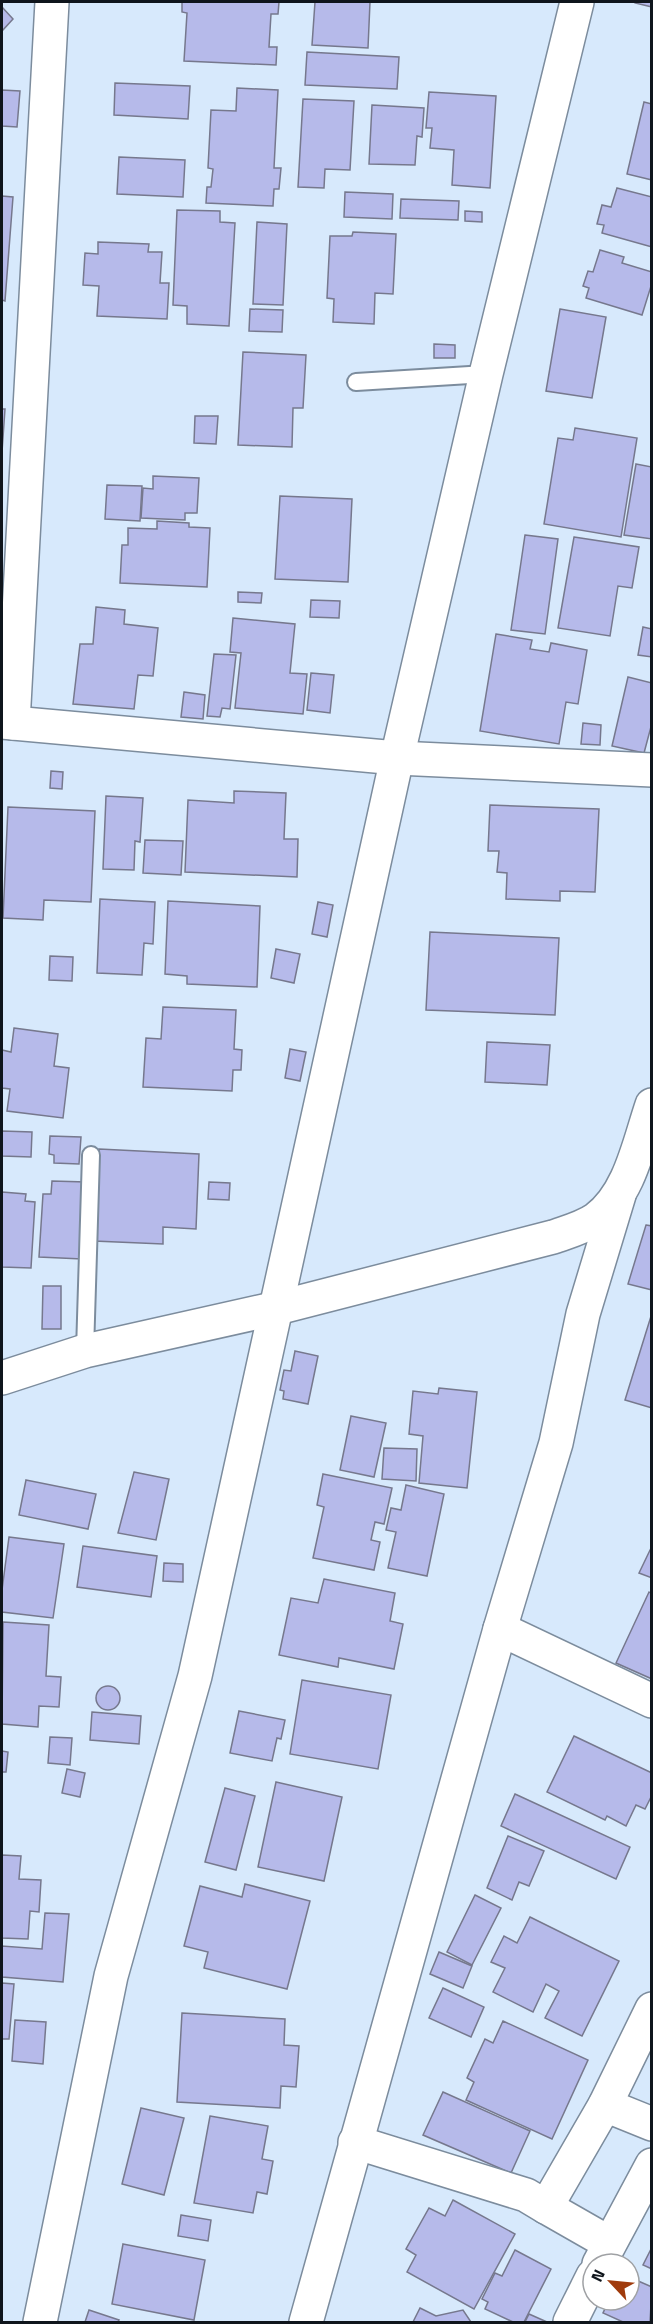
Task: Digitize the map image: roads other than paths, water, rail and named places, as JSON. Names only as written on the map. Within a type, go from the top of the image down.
[{"type":"street","points":[[52,2],[7,722],[397,758],[651,770]]},
{"type":"street","points":[[40,2322],[111,1976],[195,1676],[397,758],[486,374],[578,2]]},
{"type":"street","points":[[306,2322],[500,1629],[556,1443],[583,1314],[619,1195],[651,1105]]},
{"type":"street","points":[[2,1378],[85,1351],[277,1308],[553,1237],[577,1229],[596,1219],[619,1195]]},
{"type":"street","points":[[500,1629],[651,1701]]},
{"type":"street","points":[[546,2207],[604,2105],[651,2008]]},
{"type":"street","points":[[604,2105],[651,2124]]},
{"type":"street","points":[[355,2142],[526,2196],[546,2207],[602,2252]]},
{"type":"street","points":[[605,2252],[651,2165]]},
{"type":"street","points":[[570,2322],[581,2300]]},
{"type":"lane","points":[[356,382],[486,374]]},
{"type":"lane","points":[[85,1351],[91,1155]]}]
